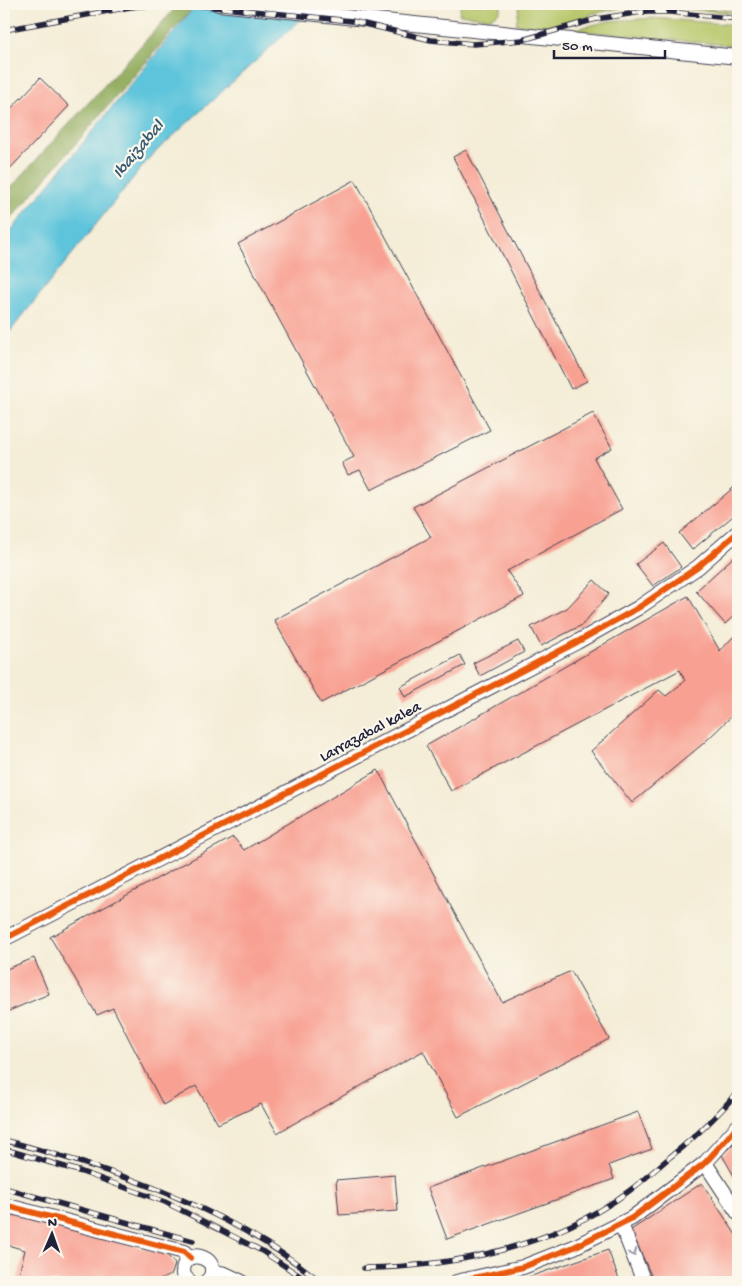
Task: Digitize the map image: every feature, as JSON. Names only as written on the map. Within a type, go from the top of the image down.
[{"type":"street","points":[[218,4],[738,57]]},
{"type":"street","name":"Larrazabal kalea","points":[[4,939],[586,637],[638,608],[698,567],[738,532]]},
{"type":"street","points":[[462,1282],[523,1267],[574,1247],[632,1218],[704,1163],[738,1126]]},
{"type":"street","points":[[704,1163],[738,1213]]},
{"type":"street","points":[[4,1205],[184,1252],[190,1258]]},
{"type":"street","points":[[621,1224],[644,1282]]},
{"type":"street","points":[[184,1281],[183,1269],[190,1258],[198,1256],[207,1259],[208,1279],[225,1274],[242,1282]]},
{"type":"green space","points":[[179,4],[196,4],[4,227],[4,195]]},
{"type":"green space","points":[[461,4],[502,4],[499,12],[490,18],[459,14]]},
{"type":"green space","points":[[520,4],[664,4],[736,11],[738,4],[738,14],[659,6],[627,7],[590,14],[589,17],[548,28],[516,24]]},
{"type":"green space","points":[[653,18],[738,25],[738,46],[571,30],[609,21]]},
{"type":"water","name":"Ibaizabal","points":[[197,4],[318,4],[150,157],[4,339],[4,239]]},
{"type":"building","points":[[40,78],[69,106],[4,175],[4,116]]},
{"type":"building","points":[[466,150],[587,381],[571,389],[453,157]]},
{"type":"building","points":[[355,180],[490,430],[371,490],[360,470],[348,475],[342,463],[354,457],[238,244]]},
{"type":"building","points":[[593,413],[612,448],[594,458],[622,509],[507,571],[524,596],[321,703],[274,620],[431,537],[413,507]]},
{"type":"building","points":[[738,484],[738,512],[692,550],[679,533]]},
{"type":"building","points":[[664,543],[681,567],[653,586],[636,564]]},
{"type":"building","points":[[738,553],[738,612],[725,624],[696,591]]},
{"type":"building","points":[[594,580],[609,594],[582,625],[541,646],[531,627],[567,608]]},
{"type":"building","points":[[688,596],[720,651],[735,635],[738,639],[738,710],[705,742],[632,803],[591,751],[659,690],[666,696],[685,681],[680,670],[451,791],[426,746]]},
{"type":"building","points":[[518,641],[524,652],[480,676],[473,663]]},
{"type":"building","points":[[460,655],[465,665],[405,697],[400,687]]},
{"type":"building","points":[[378,770],[502,1002],[571,971],[609,1039],[458,1117],[423,1051],[277,1133],[261,1104],[218,1124],[196,1086],[163,1105],[113,1008],[97,1015],[50,937],[233,837],[244,850]]},
{"type":"building","points":[[34,958],[49,994],[4,1013],[4,970]]},
{"type":"building","points":[[638,1112],[652,1149],[609,1165],[614,1179],[447,1239],[428,1188]]},
{"type":"building","points":[[738,1139],[738,1183],[722,1155]]},
{"type":"building","points":[[395,1175],[398,1211],[339,1215],[336,1180]]},
{"type":"building","points":[[702,1183],[738,1238],[738,1282],[654,1282],[631,1230]]},
{"type":"building","points":[[4,1209],[167,1255],[175,1264],[172,1274],[156,1282],[17,1282],[25,1250],[4,1244]]},
{"type":"building","points":[[608,1250],[620,1282],[514,1282]]},
{"type":"railway","points":[[4,30],[130,7],[163,4],[194,5],[352,21],[431,40],[474,44],[522,40],[596,19],[642,12],[670,12],[738,19]]},
{"type":"railway","points":[[364,1268],[398,1267],[468,1258],[503,1250],[569,1226],[600,1210],[640,1183],[706,1126],[738,1091]]},
{"type":"railway","points":[[4,1140],[88,1164],[170,1194],[210,1212],[249,1233],[286,1256],[321,1282]]},
{"type":"railway","points":[[4,1149],[82,1172],[165,1202],[262,1251],[309,1282]]},
{"type":"railway","points":[[4,1188],[193,1241]]},
{"type":"cycle path","points":[[4,939],[577,642],[638,608],[698,567],[738,532]]},
{"type":"cycle path","points":[[456,1282],[523,1267],[574,1247],[632,1218],[705,1163],[738,1126]]},
{"type":"cycle path","points":[[4,1205],[184,1252],[190,1258]]}]
